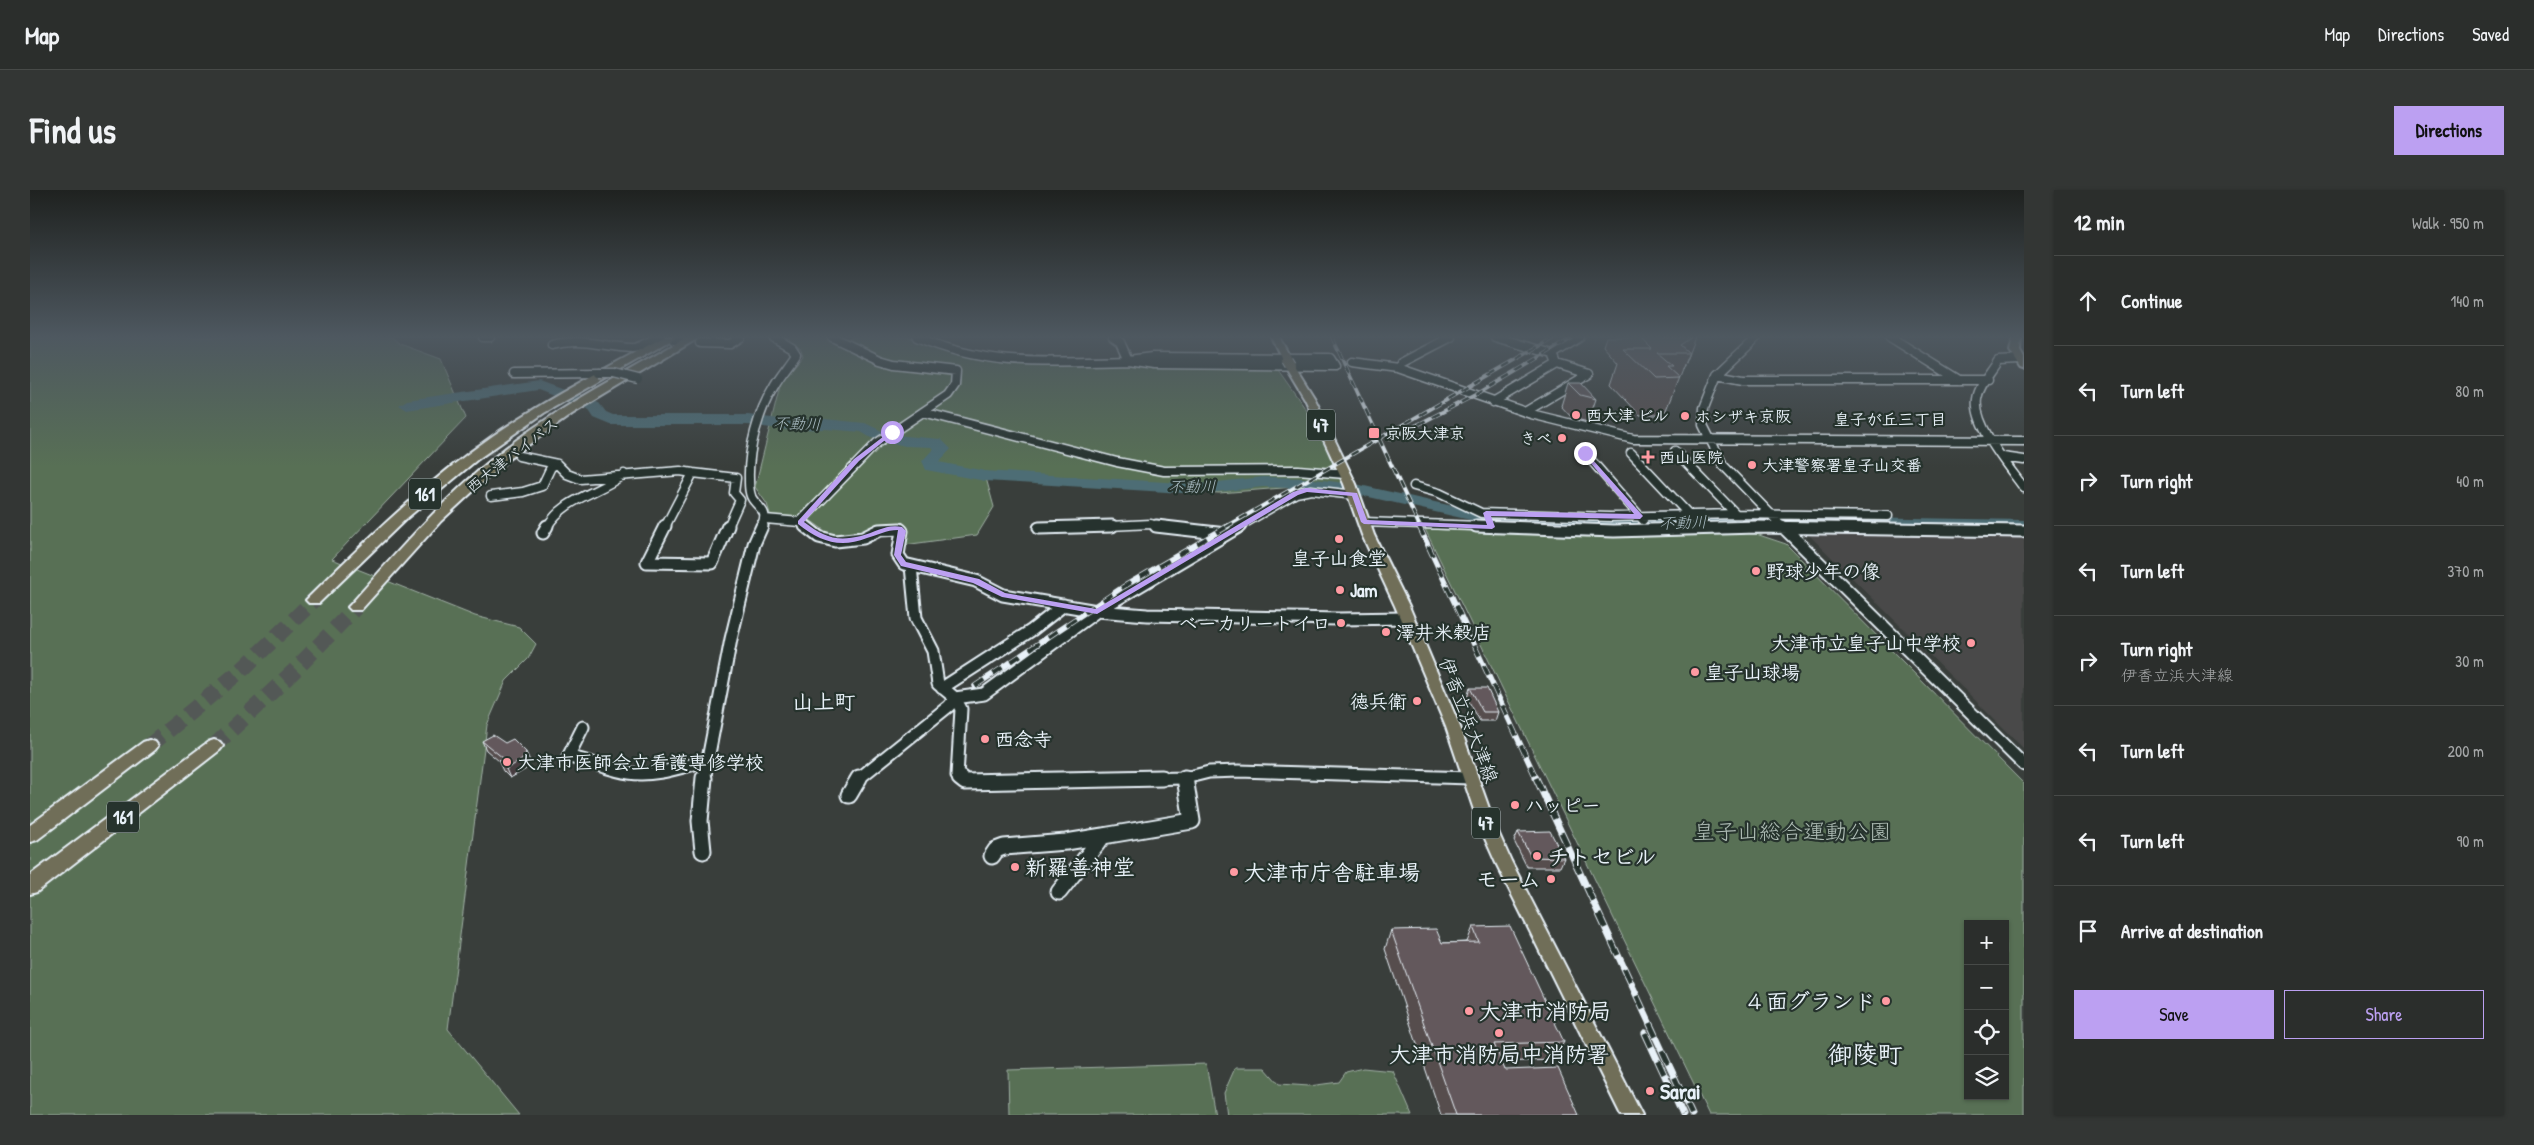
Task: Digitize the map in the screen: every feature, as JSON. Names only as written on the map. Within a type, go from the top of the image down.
[{"type":"highway","name":"西大津バイパス","points":[[314,600],[369,544],[438,484],[500,436],[594,380]]},
{"type":"highway","name":"西大津バイパス","points":[[356,607],[452,502],[486,471],[525,440],[620,380]]},
{"type":"highway","name":"161","points":[[30,835],[149,746]]},
{"type":"highway","name":"161","points":[[30,886],[214,746]]},
{"type":"main road","name":"伊香立浜大津線","points":[[1299,380],[1351,487],[1364,522],[1453,728],[1487,825],[1503,861],[1632,1115]]},
{"type":"street","points":[[703,851],[700,821],[706,760],[730,639],[754,544],[765,520],[762,507],[753,501],[749,490],[756,430],[774,384],[778,380]]},
{"type":"street","points":[[800,522],[856,460],[890,433],[954,389],[955,380]]},
{"type":"street","points":[[1425,380],[1437,382]]},
{"type":"street","points":[[1432,380],[1525,412],[1543,422],[1589,438],[1652,446],[1712,443],[1994,444],[2024,446]]},
{"type":"street","points":[[1494,402],[1530,380]]},
{"type":"street","points":[[1525,412],[1579,380]]},
{"type":"street","points":[[1715,380],[1704,408],[1703,425],[1723,464],[1781,526],[2024,765]]},
{"type":"street","points":[[1988,380],[1976,398],[1977,411],[1994,444],[2024,488]]},
{"type":"street","points":[[923,412],[1117,462],[1164,471],[1298,470],[1351,487]]},
{"type":"street","points":[[1994,444],[2024,441]]},
{"type":"street","points":[[1675,451],[1736,514]]},
{"type":"street","points":[[1585,453],[1653,531]]},
{"type":"street","points":[[1630,453],[1702,529]]},
{"type":"street","points":[[520,456],[558,464]]},
{"type":"street","points":[[2003,456],[2024,460]]},
{"type":"street","points":[[558,464],[562,472],[570,477],[580,479],[680,471],[693,472],[736,478],[734,493],[740,500],[712,563],[647,562],[693,472]]},
{"type":"street","points":[[491,496],[523,492],[542,486],[551,467],[558,464]]},
{"type":"street","points":[[543,533],[559,510],[614,483],[624,474]]},
{"type":"street","points":[[1414,486],[1439,493],[1475,511],[1487,514],[1564,517],[1736,514],[1888,516]]},
{"type":"street","points":[[849,795],[857,780],[949,706],[955,698],[984,694],[1097,611],[1226,534],[1306,490],[1351,487]]},
{"type":"street","points":[[738,503],[753,501]]},
{"type":"street","points":[[1487,514],[1491,527]]},
{"type":"street","points":[[1865,516],[1879,529]]},
{"type":"street","points":[[1564,517],[1573,530]]},
{"type":"street","points":[[765,520],[800,522],[819,537],[835,541],[863,538],[888,528],[900,528],[902,531],[898,555],[904,564],[976,581],[1002,595],[1097,611],[1147,615],[1339,619],[1406,618]]},
{"type":"street","points":[[1364,522],[1573,530],[1653,531],[1781,526],[2024,531]]},
{"type":"street","points":[[1039,528],[1055,529],[1151,524],[1160,528],[1226,534]]},
{"type":"street","points":[[911,566],[916,618],[933,651],[936,680],[942,688],[955,698],[961,709],[957,776],[965,782],[1184,778],[1209,772],[1239,771],[1471,778]]},
{"type":"street","points":[[942,688],[1032,630],[1064,605]]},
{"type":"street","points":[[584,728],[568,757],[586,759],[628,773],[653,774],[706,760]]},
{"type":"street","points":[[992,856],[996,850],[1004,847],[1066,842],[1192,821],[1184,778]]},
{"type":"street","points":[[1059,892],[1104,836]]},
{"type":"shaded area","name":"大津市立皇子山中学校","points":[[1810,533],[2024,537],[2024,749],[1809,535]]},
{"type":"green space","points":[[30,380],[450,380],[466,418],[332,559],[475,616],[519,627],[536,644],[528,659],[506,681],[487,725],[448,1029],[519,1115],[30,1115]]},
{"type":"green space","points":[[783,380],[1285,380],[1307,411],[1349,491],[1308,486],[1219,493],[986,478],[994,507],[977,535],[904,545],[907,526],[881,525],[858,535],[835,538],[810,520],[771,517],[767,504],[755,487]]},
{"type":"green space","name":"皇子山総合運動公園","points":[[1425,529],[1617,536],[1750,532],[1786,544],[2024,784],[2024,1115],[1709,1115]]},
{"type":"green space","points":[[1206,1064],[1215,1115],[1009,1115],[1008,1070]]},
{"type":"green space","points":[[1235,1068],[1265,1068],[1279,1084],[1309,1086],[1339,1082],[1346,1072],[1363,1068],[1393,1071],[1412,1115],[1227,1115],[1224,1093]]},
{"type":"building","points":[[1568,383],[1581,383],[1596,399],[1580,395]]},
{"type":"building","points":[[1470,688],[1487,688],[1498,712],[1483,712]]},
{"type":"building","points":[[493,735],[505,743],[513,739],[526,752],[522,760],[506,769],[499,762],[503,758],[482,741]]},
{"type":"building","points":[[1550,831],[1564,858],[1531,857],[1518,832]]},
{"type":"building","points":[[1510,926],[1564,1042],[1494,1044],[1505,1070],[1558,1068],[1579,1115],[1456,1115],[1391,930],[1436,929],[1442,943],[1479,942],[1473,927]]},
{"type":"waterway","name":"不動川","points":[[407,405],[539,385],[594,406],[600,415],[611,420],[748,420],[787,425],[825,424],[865,428],[877,435],[905,441],[935,442],[943,449],[930,461],[932,466],[985,476],[1199,489],[1263,482],[1307,483],[1380,494],[1460,515],[1501,522],[1637,524],[1749,520],[2024,525]]},
{"type":"tunnel","points":[[474,448],[519,456]]},
{"type":"tunnel","points":[[149,746],[244,668],[314,600]]},
{"type":"tunnel","points":[[214,746],[294,671],[356,607]]},
{"type":"railway","points":[[1352,380],[1379,439]]},
{"type":"railway","points":[[1379,439],[1480,380]]},
{"type":"railway","points":[[1390,439],[1501,380]]},
{"type":"railway","points":[[1226,527],[1379,439]]},
{"type":"railway","points":[[1379,439],[1420,527]]},
{"type":"railway","points":[[975,686],[1123,587],[1228,526]]},
{"type":"railway","points":[[1419,526],[1537,780]]},
{"type":"railway","points":[[1536,778],[1692,1115]]},
{"type":"railway","points":[[1645,1033],[1683,1115]]},
{"type":"place","name":"西大津 ビル","points":[[1576,415]]},
{"type":"place","name":"ホシザキ京阪","points":[[1685,416]]},
{"type":"place","name":"京阪大津京","points":[[1374,433]]},
{"type":"place","name":"きべ","points":[[1562,438]]},
{"type":"place","name":"西山医院","points":[[1648,457]]},
{"type":"place","name":"大津警察署皇子山交番","points":[[1752,465]]},
{"type":"place","name":"皇子山食堂","points":[[1339,539]]},
{"type":"place","name":"野球少年の像","points":[[1756,571]]},
{"type":"place","name":"Jam","points":[[1340,590]]},
{"type":"place","name":"ベーカリートイロ","points":[[1341,623]]},
{"type":"place","name":"澤井米穀店","points":[[1386,632]]},
{"type":"place","name":"大津市立皇子山中学校","points":[[1971,643]]},
{"type":"place","name":"皇子山球場","points":[[1695,672]]},
{"type":"place","name":"徳兵衛","points":[[1417,701]]},
{"type":"place","name":"西念寺","points":[[985,739]]},
{"type":"place","name":"大津市医師会立看護専修学校","points":[[507,762]]},
{"type":"place","name":"ハッピー","points":[[1515,805]]},
{"type":"place","name":"チトセビル","points":[[1537,856]]},
{"type":"place","name":"新羅善神堂","points":[[1015,867]]},
{"type":"place","name":"大津市庁舎駐車場","points":[[1234,872]]},
{"type":"place","name":"モーム","points":[[1551,879]]},
{"type":"place","name":"４面グランド","points":[[1886,1001]]},
{"type":"place","name":"大津市消防局","points":[[1469,1011]]},
{"type":"place","name":"大津市消防局中消防署","points":[[1499,1033]]},
{"type":"place","name":"Sarai","points":[[1650,1091]]},
{"type":"district","name":"皇子が丘三丁目","points":[[1890,419]]},
{"type":"district","name":"山上町","points":[[824,701]]},
{"type":"district","name":"御陵町","points":[[1865,1054]]},
{"type":"route","points":[[892,432],[856,460],[812,511],[800,522],[819,537],[835,541],[863,538],[879,530],[900,528],[902,531],[898,555],[904,564],[986,584],[1002,595],[1048,601],[1097,611],[1296,493],[1306,490],[1355,495],[1364,522],[1492,527],[1486,513],[1640,516],[1585,453]]}]
